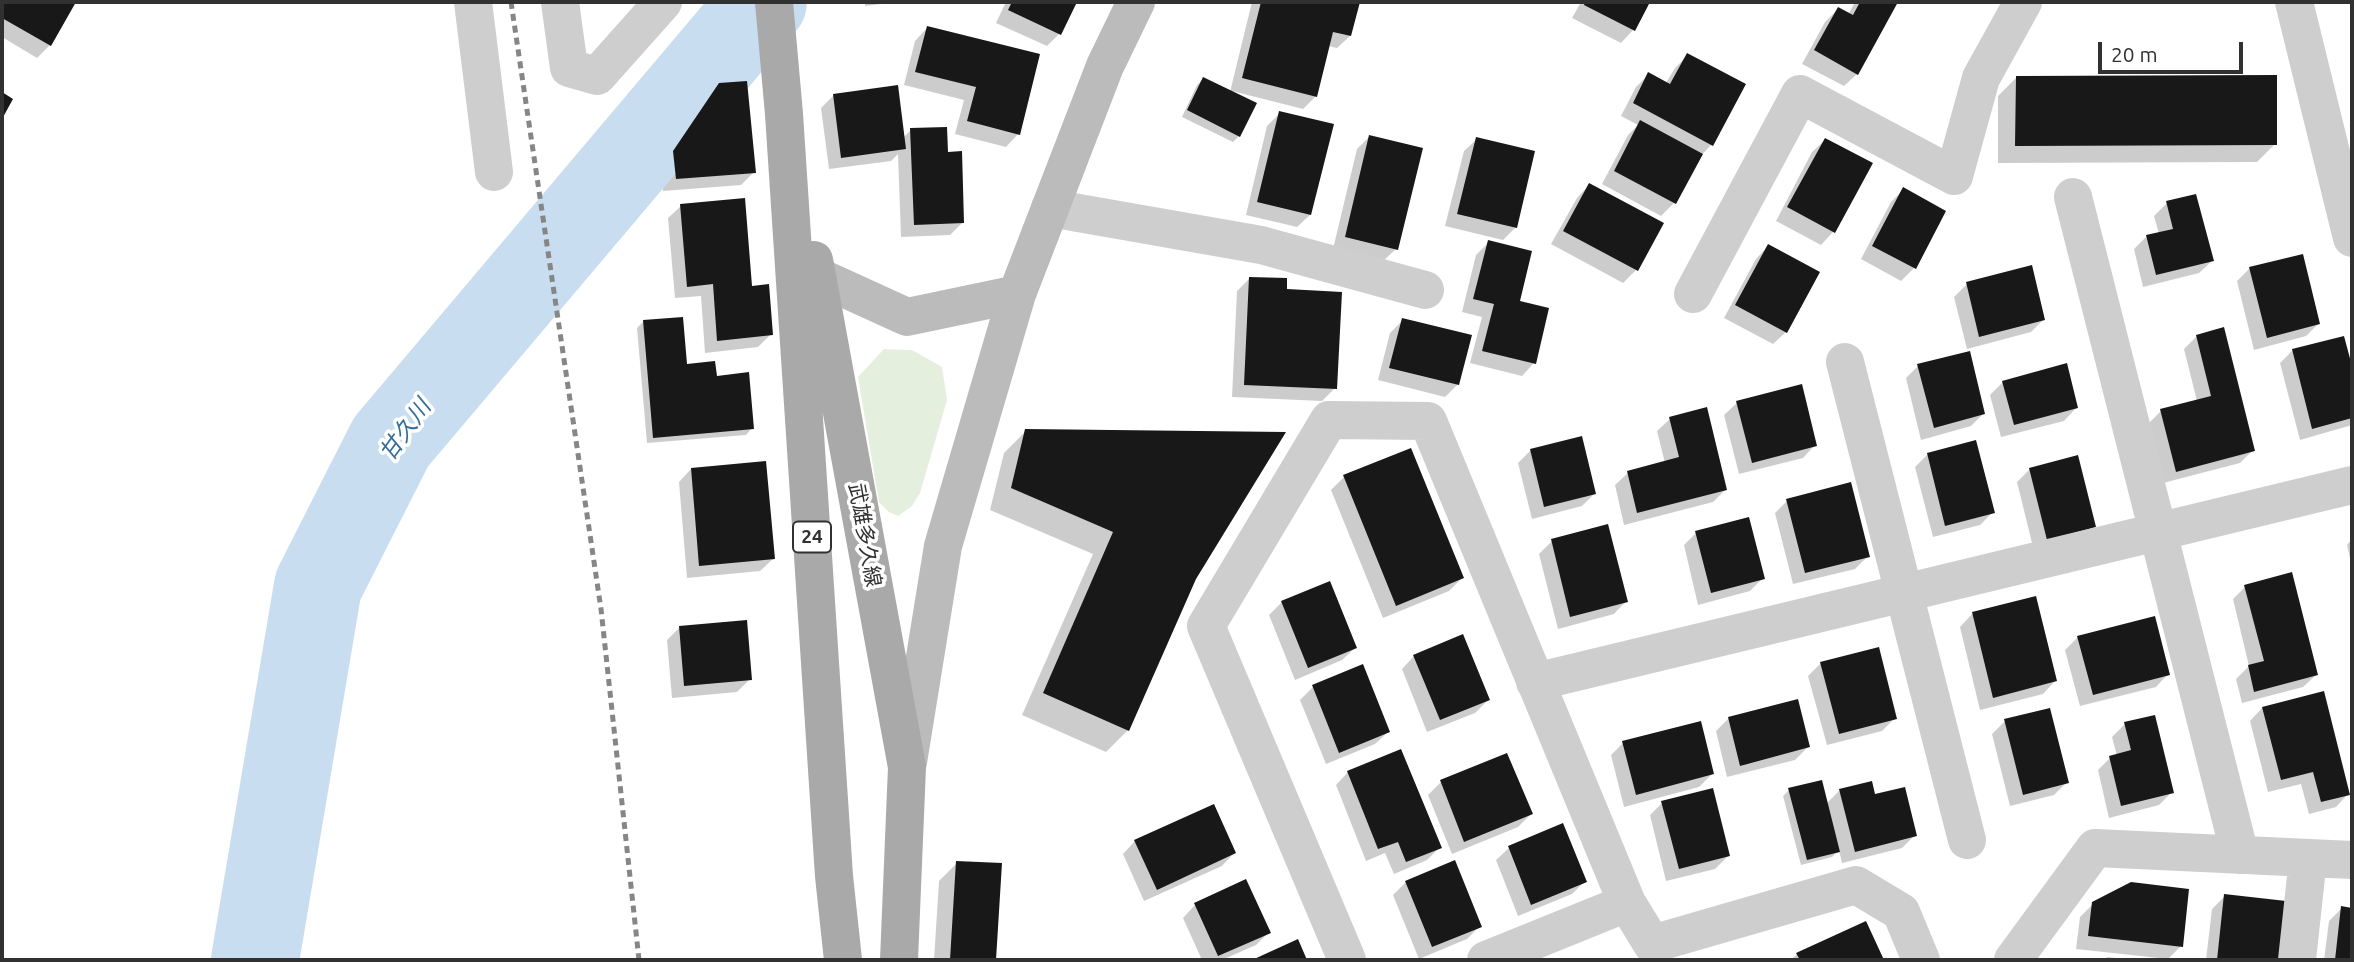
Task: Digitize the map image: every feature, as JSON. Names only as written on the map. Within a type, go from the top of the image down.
[{"type":"main road","name":"武雄多久線","points":[[775,10],[834,876],[843,960]]},
{"type":"main road","name":"武雄多久線","points":[[784,114],[817,276],[907,767],[899,960]]},
{"type":"street","points":[[472,2],[495,172]]},
{"type":"street","points":[[560,2],[569,68],[597,76],[663,2]]},
{"type":"street","points":[[907,767],[943,546],[1017,294],[1105,66],[1136,2]]},
{"type":"street","points":[[1693,294],[1800,94],[1954,176],[1981,78],[2023,2]]},
{"type":"street","points":[[2294,2],[2342,159],[2352,237]]},
{"type":"street","points":[[2073,197],[2240,855]]},
{"type":"street","points":[[1050,208],[1261,245],[1425,290]]},
{"type":"street","points":[[817,276],[907,317],[1017,294]]},
{"type":"street","points":[[1845,362],[1967,840]]},
{"type":"street","points":[[1348,960],[1206,626],[1329,419],[1428,421],[1627,903],[1652,944],[1856,885],[1901,912],[1921,960]]},
{"type":"street","points":[[1535,682],[2352,485]]},
{"type":"street","points":[[2013,960],[2095,848],[2352,860]]},
{"type":"street","points":[[2297,960],[2308,858]]},
{"type":"street","points":[[1486,960],[1627,903]]},
{"type":"green space","points":[[884,349],[912,350],[942,367],[947,400],[920,493],[912,506],[898,516],[889,512],[879,502],[858,377]]},
{"type":"building","points":[[2,2],[76,2],[51,46],[2,18]]},
{"type":"building","points":[[1012,2],[1077,2],[1061,35],[1008,10]]},
{"type":"building","points":[[1261,2],[1360,2],[1351,36],[1333,32],[1317,97],[1242,78]]},
{"type":"building","points":[[1585,2],[1650,2],[1635,31],[1584,5]]},
{"type":"building","points":[[1860,2],[1898,2],[1858,75],[1814,50],[1838,7],[1853,15]]},
{"type":"building","points":[[927,26],[1040,54],[1020,135],[967,121],[976,87],[915,72]]},
{"type":"building","points":[[1687,53],[1746,84],[1713,146],[1633,103],[1648,72],[1670,84]]},
{"type":"building","points":[[2277,75],[2277,145],[2015,146],[2016,76]]},
{"type":"building","points":[[1203,77],[1257,103],[1240,137],[1187,110]]},
{"type":"building","points":[[747,81],[756,173],[676,179],[673,151],[719,83]]},
{"type":"building","points":[[898,85],[906,149],[841,158],[833,94]]},
{"type":"building","points":[[2,92],[13,99],[2,119]]},
{"type":"building","points":[[1279,111],[1334,124],[1311,215],[1257,202]]},
{"type":"building","points":[[1640,120],[1703,154],[1676,204],[1614,171]]},
{"type":"building","points":[[947,127],[948,152],[962,151],[964,223],[914,225],[910,128]]},
{"type":"building","points":[[1369,135],[1423,148],[1398,250],[1345,237]]},
{"type":"building","points":[[1476,137],[1535,151],[1517,228],[1457,214]]},
{"type":"building","points":[[1825,138],[1873,163],[1835,233],[1787,207]]},
{"type":"building","points":[[1589,183],[1664,223],[1638,271],[1563,231]]},
{"type":"building","points":[[1903,187],[1946,211],[1916,269],[1872,246]]},
{"type":"building","points":[[2196,194],[2214,261],[2156,275],[2146,235],[2173,229],[2166,201]]},
{"type":"building","points":[[745,198],[752,286],[769,284],[773,335],[717,341],[713,284],[687,287],[680,204]]},
{"type":"building","points":[[1488,240],[1532,251],[1520,301],[1549,308],[1536,364],[1482,351],[1494,304],[1473,299]]},
{"type":"building","points":[[1768,244],[1820,272],[1787,333],[1735,305]]},
{"type":"building","points":[[2303,254],[2320,324],[2267,338],[2249,267]]},
{"type":"building","points":[[2032,265],[2045,320],[1979,337],[1966,282]]},
{"type":"building","points":[[1249,277],[1287,278],[1287,289],[1342,292],[1337,389],[1244,385]]},
{"type":"building","points":[[683,317],[687,364],[715,361],[717,376],[749,372],[754,429],[653,438],[643,320]]},
{"type":"building","points":[[1402,318],[1472,335],[1459,385],[1389,368]]},
{"type":"building","points":[[2224,327],[2255,451],[2176,472],[2160,409],[2211,396],[2196,335]]},
{"type":"building","points":[[2344,336],[2352,366],[2352,418],[2312,429],[2292,349]]},
{"type":"building","points":[[1970,351],[1985,414],[1934,428],[1917,364]]},
{"type":"building","points":[[2067,363],[2078,408],[2014,425],[2002,381]]},
{"type":"building","points":[[1802,384],[1817,446],[1752,463],[1736,401]]},
{"type":"building","points":[[1707,407],[1727,490],[1637,513],[1627,471],[1679,457],[1669,417]]},
{"type":"building","points":[[1025,429],[1286,432],[1196,579],[1129,731],[1043,693],[1113,532],[1011,488]]},
{"type":"building","points":[[1582,436],[1596,494],[1544,507],[1530,449]]},
{"type":"building","points":[[1976,440],[1995,513],[1945,526],[1927,453]]},
{"type":"building","points":[[1411,448],[1464,578],[1396,606],[1343,475]]},
{"type":"building","points":[[2078,455],[2096,527],[2047,540],[2029,468]]},
{"type":"building","points":[[766,461],[775,559],[699,566],[691,468]]},
{"type":"building","points":[[1851,482],[1870,557],[1805,573],[1786,499]]},
{"type":"building","points":[[1749,517],[1765,579],[1711,593],[1695,531]]},
{"type":"building","points":[[1608,524],[1628,602],[1570,617],[1551,539]]},
{"type":"building","points":[[2292,572],[2318,675],[2254,692],[2248,665],[2264,661],[2244,585]]},
{"type":"building","points":[[1330,581],[1357,648],[1308,668],[1281,601]]},
{"type":"building","points":[[2036,596],[2057,681],[1993,698],[1972,612]]},
{"type":"building","points":[[2155,616],[2170,675],[2093,695],[2077,636]]},
{"type":"building","points":[[747,620],[752,680],[684,686],[679,626]]},
{"type":"building","points":[[1463,634],[1490,700],[1440,720],[1413,655]]},
{"type":"building","points":[[1879,647],[1897,719],[1839,734],[1820,662]]},
{"type":"building","points":[[1363,664],[1390,732],[1339,753],[1312,685]]},
{"type":"building","points":[[2324,691],[2350,795],[2321,802],[2313,772],[2281,780],[2262,707]]},
{"type":"building","points":[[1798,699],[1810,747],[1740,766],[1728,717]]},
{"type":"building","points":[[2050,708],[2069,783],[2023,795],[2004,719]]},
{"type":"building","points":[[2155,715],[2174,793],[2121,806],[2109,756],[2131,750],[2124,722]]},
{"type":"building","points":[[1701,721],[1714,774],[1636,795],[1622,741]]},
{"type":"building","points":[[1401,749],[1442,848],[1406,862],[1398,842],[1378,849],[1347,771]]},
{"type":"building","points":[[1507,753],[1533,814],[1464,842],[1440,780]]},
{"type":"building","points":[[1822,780],[1840,852],[1807,860],[1788,788]]},
{"type":"building","points":[[1872,781],[1875,794],[1905,787],[1917,836],[1855,852],[1839,789]]},
{"type":"building","points":[[1713,788],[1730,856],[1679,869],[1661,801]]},
{"type":"building","points":[[1214,804],[1236,853],[1157,890],[1134,840]]},
{"type":"building","points":[[1563,823],[1587,882],[1531,905],[1508,846]]},
{"type":"building","points":[[1455,860],[1482,927],[1432,947],[1405,881]]},
{"type":"building","points":[[956,861],[1002,863],[996,960],[950,960]]},
{"type":"building","points":[[1246,879],[1271,933],[1218,956],[1194,903]]},
{"type":"building","points":[[2131,882],[2189,889],[2183,947],[2088,936],[2092,902]]},
{"type":"building","points":[[2224,894],[2295,902],[2288,960],[2217,960]]},
{"type":"building","points":[[2341,906],[2352,908],[2352,960],[2335,960]]},
{"type":"building","points":[[1866,921],[1884,960],[1800,960],[1796,953]]},
{"type":"building","points":[[1298,939],[1307,960],[1252,960]]},
{"type":"waterway","name":"甘久川","points":[[255,960],[318,586],[391,442],[763,2]]},
{"type":"railway","points":[[511,2],[601,609],[639,960]]}]
